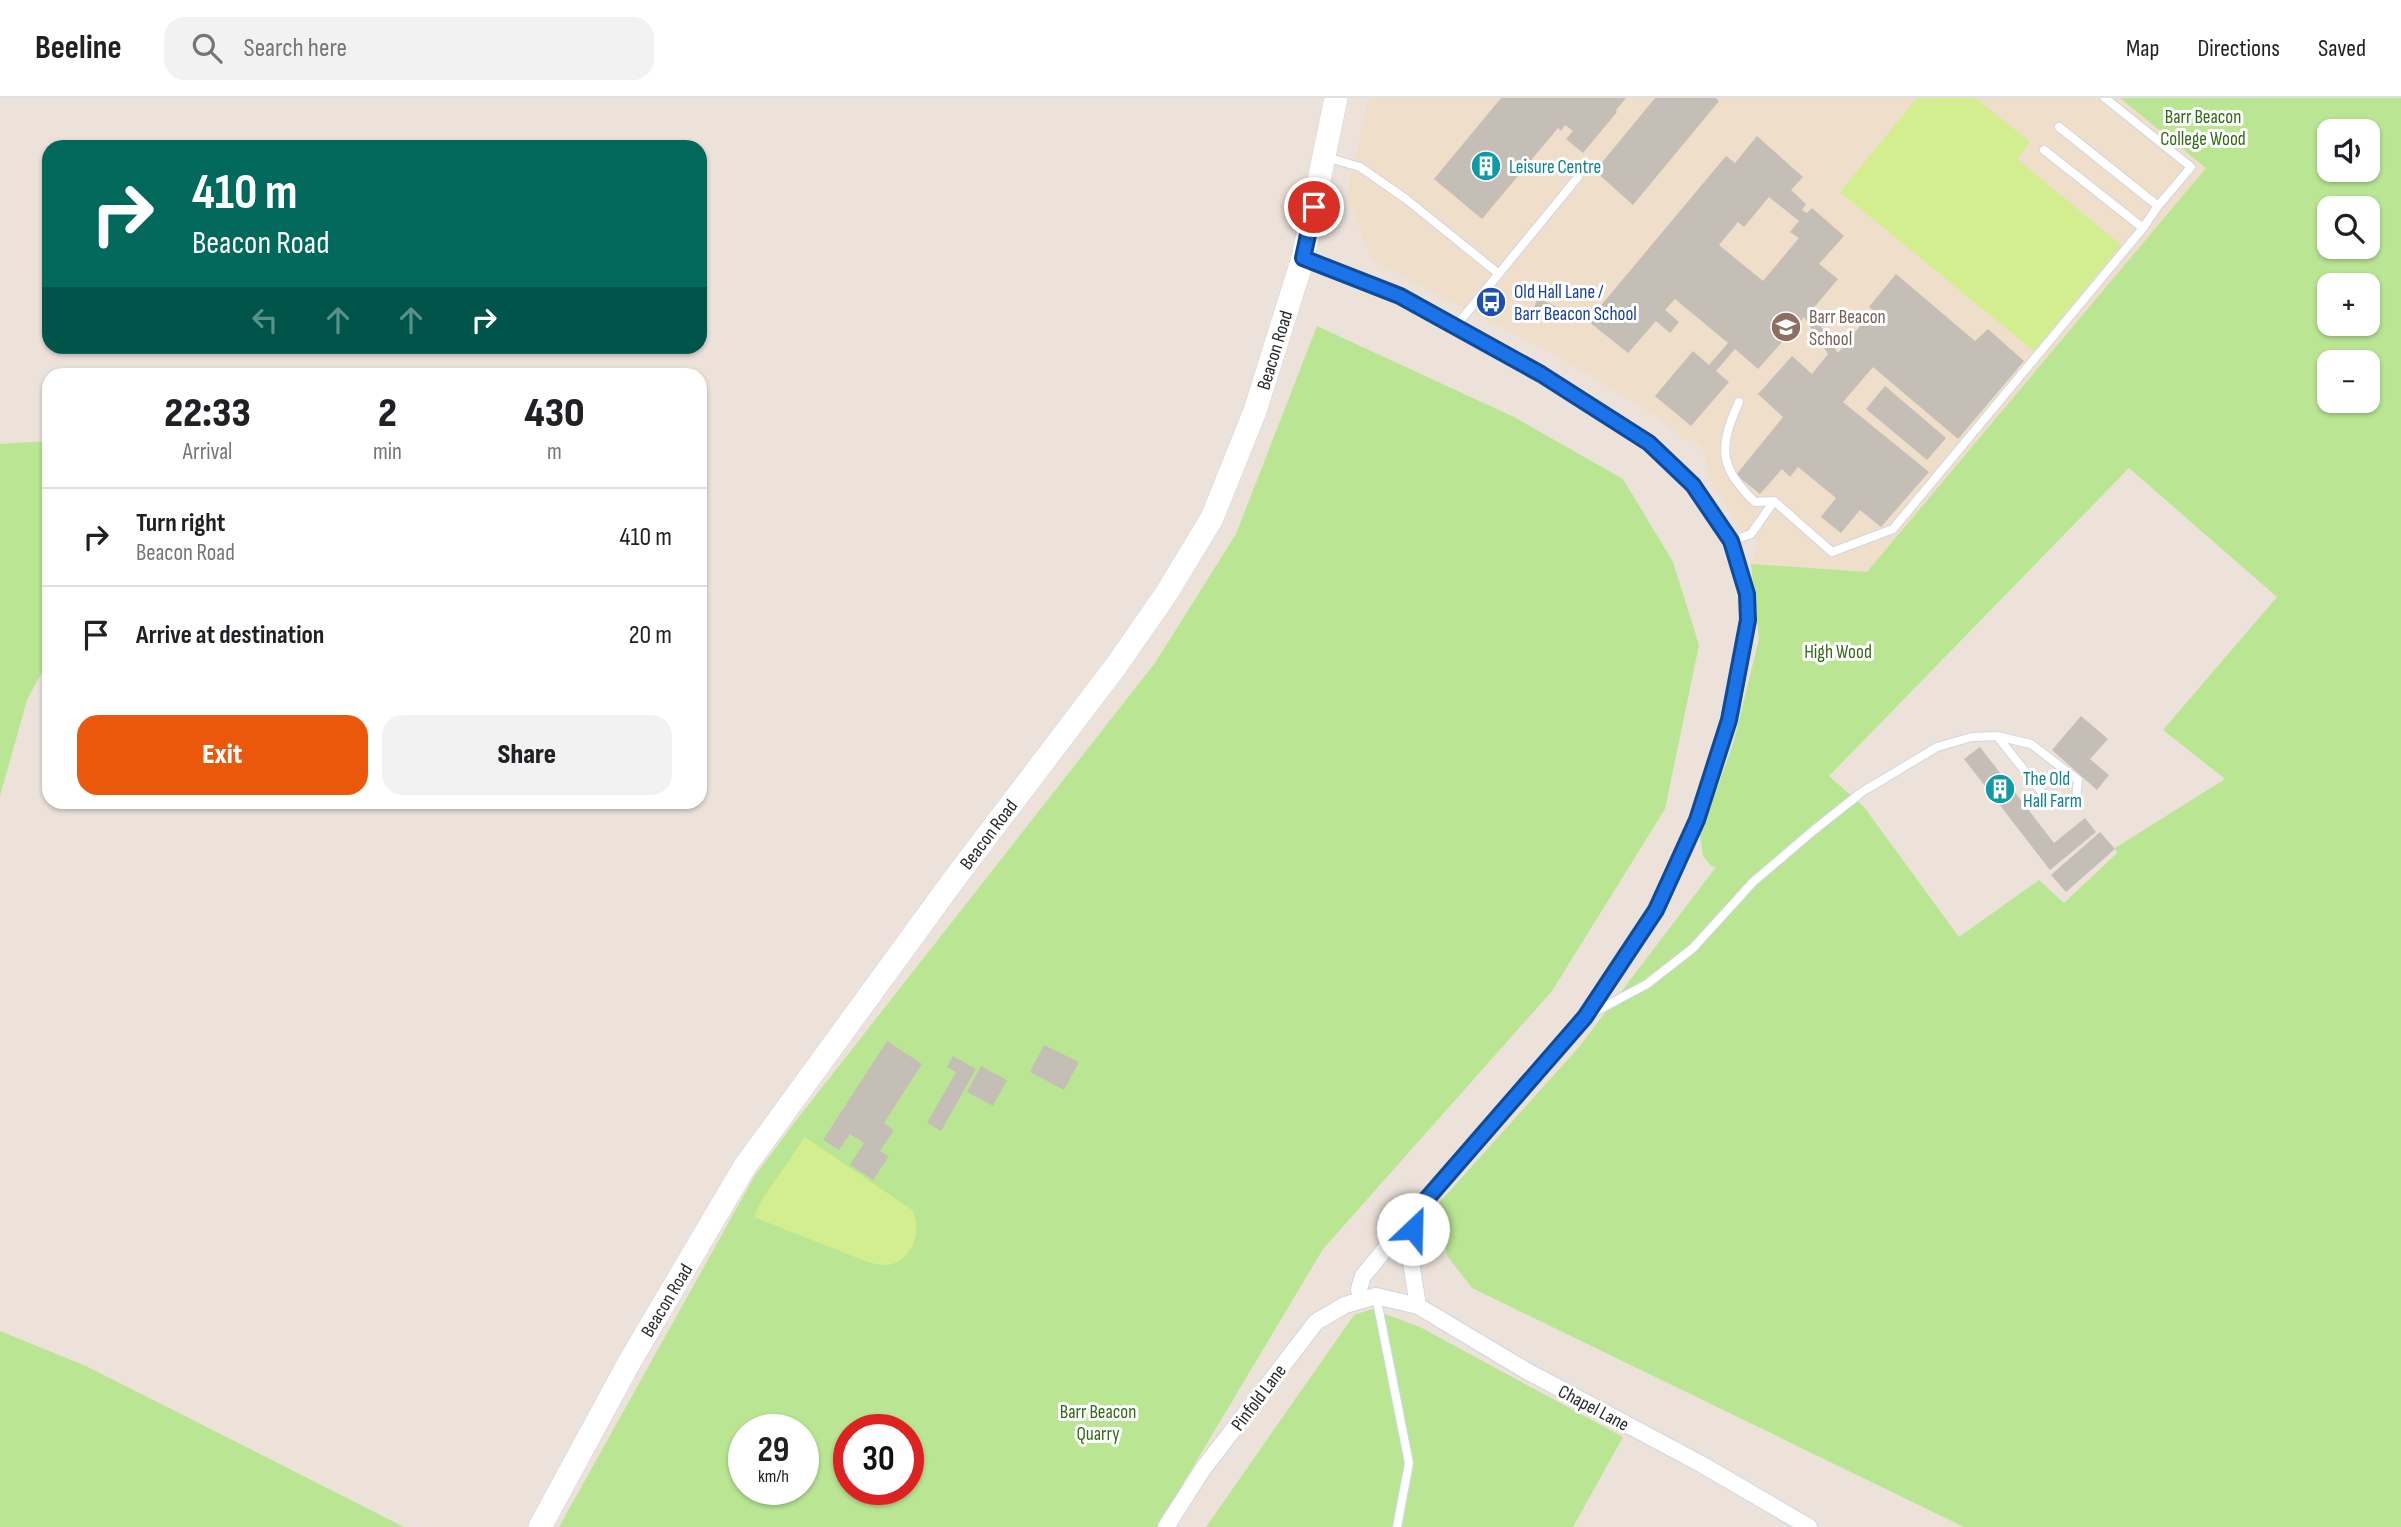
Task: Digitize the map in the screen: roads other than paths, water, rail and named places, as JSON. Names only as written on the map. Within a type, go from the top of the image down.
[{"type":"main road","name":"Beacon Road","points":[[540,1527],[630,1361],[745,1166],[955,877],[1116,666],[1166,594],[1212,518],[1255,411],[1303,258],[1336,98]]},
{"type":"street","points":[[1303,258],[1400,296],[1541,374],[1649,443],[1693,485],[1731,541],[1747,594],[1748,620],[1729,720],[1697,820],[1656,910],[1585,1017],[1363,1276],[1359,1289],[1368,1297]]},
{"type":"street","points":[[1418,1209],[1409,1250],[1418,1306]]},
{"type":"street","name":"Chapel Lane","points":[[1368,1297],[1418,1306],[1525,1370],[1701,1464],[1809,1527]]},
{"type":"street","name":"Pinfold Lane","points":[[1166,1527],[1203,1469],[1316,1322],[1345,1305],[1368,1297]]},
{"type":"lane","points":[[1739,402],[1729,424],[1725,464],[1737,485],[1755,502],[1774,501],[1832,552],[1893,529],[2191,167],[2105,98]]},
{"type":"lane","points":[[2059,127],[2158,206]]},
{"type":"lane","points":[[2044,150],[2143,228]]},
{"type":"lane","points":[[1325,156],[1360,167],[1406,199],[1499,274]]},
{"type":"lane","points":[[1456,326],[1578,177]]},
{"type":"lane","points":[[1731,541],[1751,534],[1774,501]]},
{"type":"lane","points":[[1585,1017],[1647,984],[1693,948],[1753,882],[1862,792],[1937,747],[1972,737],[1997,736],[2031,744],[2078,780],[2076,799],[2059,805],[2044,796],[1997,736]]},
{"type":"lane","points":[[1368,1297],[1409,1463],[1397,1527]]},
{"type":"place","name":"Leisure Centre","points":[[1486,166]]},
{"type":"place","name":"Old Hall Lane / Barr Beacon School","points":[[1491,302]]},
{"type":"place","name":"Barr Beacon School","points":[[1786,327]]},
{"type":"place","name":"The Old Hall Farm","points":[[2000,789]]},
{"type":"park label","name":"Barr Beacon College Wood","points":[[2203,127]]},
{"type":"park label","name":"High Wood","points":[[1838,651]]},
{"type":"park label","name":"Barr Beacon Quarry","points":[[1098,1422]]}]
